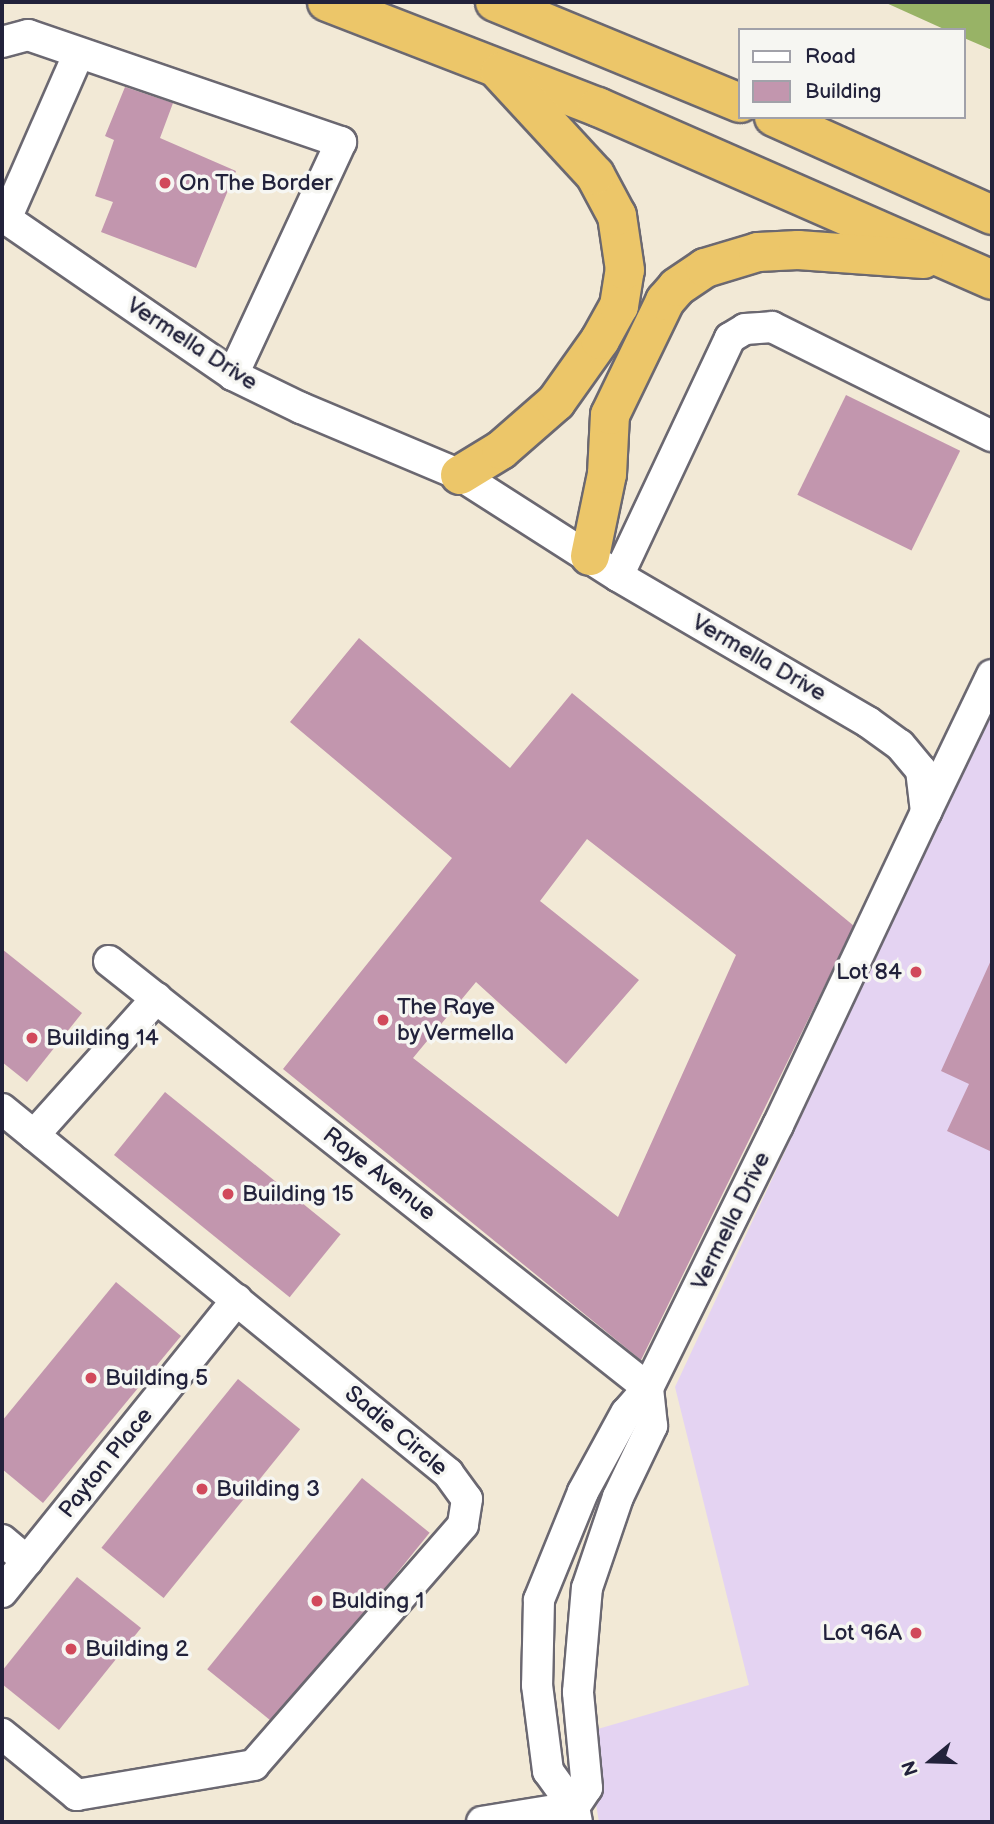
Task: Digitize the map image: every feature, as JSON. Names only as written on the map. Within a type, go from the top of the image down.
[{"type":"highway","points":[[327,2],[494,65],[710,154],[992,280]]},
{"type":"highway","points":[[495,2],[738,102]]},
{"type":"highway","points":[[460,475],[518,437],[556,402],[600,340],[619,306],[625,270],[617,216],[595,175],[494,65]]},
{"type":"highway","points":[[778,119],[992,215]]},
{"type":"highway","points":[[604,566],[610,415],[665,301],[677,287],[705,268],[758,251],[817,251],[950,261]]},
{"type":"street","points":[[2,41],[28,35],[341,142],[233,375]]},
{"type":"street","points":[[4,218],[79,53]]},
{"type":"street","name":"Vermella Drive","points":[[4,218],[233,375],[301,408],[460,475],[604,566],[868,722],[900,744],[920,770],[926,812],[778,1125],[648,1388],[626,1413],[583,1492],[539,1600],[537,1685],[548,1771],[576,1815]]},
{"type":"street","points":[[604,566],[730,338],[745,329],[772,327],[992,436]]},
{"type":"street","points":[[926,812],[992,675]]},
{"type":"street","name":"Raye Avenue","points":[[109,961],[648,1388]]},
{"type":"street","points":[[34,1135],[157,998]]},
{"type":"street","name":"Sadie Circle","points":[[2,1109],[448,1473],[467,1499],[463,1525],[254,1765],[77,1795],[2,1734]]},
{"type":"street","name":"Payton Place","points":[[2,1592],[237,1300]]},
{"type":"street","points":[[482,1822],[576,1815],[587,1788],[578,1692],[587,1588],[618,1497],[652,1426],[648,1388]]},
{"type":"street","points":[[2,1540],[27,1561]]},
{"type":"shaded area","points":[[992,708],[992,1822],[599,1822],[584,1733],[749,1685],[675,1387]]},
{"type":"green space","points":[[884,2],[992,2],[992,50],[966,39],[966,28],[942,28]]},
{"type":"building","name":"On The Border","points":[[125,87],[173,103],[160,138],[236,171],[196,268],[101,232],[113,202],[95,196],[114,140],[105,136]]},
{"type":"building","points":[[846,395],[960,451],[911,550],[797,495]]},
{"type":"building","name":"The Raye by Vermella","points":[[359,638],[510,768],[572,693],[854,926],[641,1360],[283,1069],[452,858],[290,722]],"holes":[[[587,839],[736,955],[618,1217],[413,1058],[476,982],[566,1064],[639,980],[540,901]]]},
{"type":"building","name":"Building 14","points":[[2,949],[82,1013],[27,1082],[2,1062]]},
{"type":"building","points":[[992,958],[992,1152],[947,1131],[969,1084],[941,1071]]},
{"type":"building","name":"Building 15","points":[[165,1092],[341,1234],[290,1297],[114,1155]]},
{"type":"building","name":"Building 5","points":[[116,1282],[181,1336],[43,1503],[2,1469],[2,1421]]},
{"type":"building","name":"Building 3","points":[[238,1379],[300,1429],[164,1598],[101,1548]]},
{"type":"building","name":"Bulding 1","points":[[362,1478],[430,1533],[275,1724],[207,1669]]},
{"type":"building","name":"Building 2","points":[[77,1577],[141,1628],[59,1730],[2,1684],[2,1671]]},
{"type":"place","name":"On The Border","points":[[165,183]]},
{"type":"place","name":"Lot 84","points":[[916,972]]},
{"type":"place","name":"The Raye by Vermella","points":[[383,1020]]},
{"type":"place","name":"Building 14","points":[[32,1038]]},
{"type":"place","name":"Building 15","points":[[228,1194]]},
{"type":"place","name":"Building 5","points":[[91,1378]]},
{"type":"place","name":"Building 3","points":[[202,1489]]},
{"type":"place","name":"Bulding 1","points":[[317,1601]]},
{"type":"place","name":"Lot 96A","points":[[916,1633]]},
{"type":"place","name":"Building 2","points":[[71,1649]]}]
